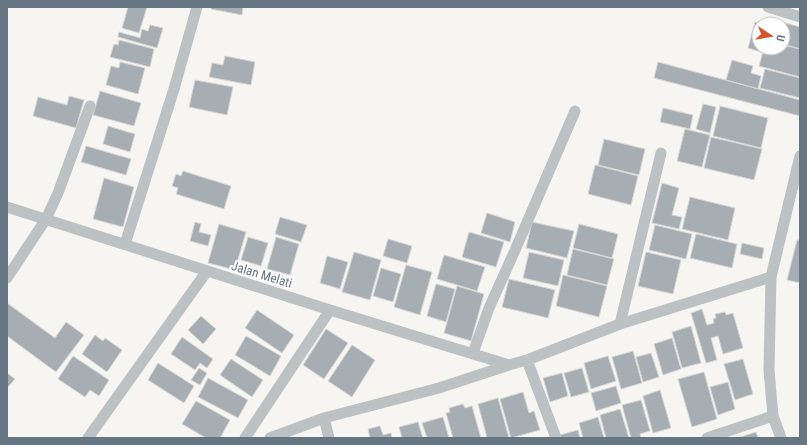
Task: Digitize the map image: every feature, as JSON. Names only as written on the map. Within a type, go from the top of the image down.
[{"type":"street","points":[[124,244],[174,89],[198,7]]},
{"type":"street","points":[[768,7],[800,16]]},
{"type":"street","points":[[7,278],[46,219],[61,187],[90,106]]},
{"type":"street","points":[[473,353],[489,308],[575,110]]},
{"type":"street","points":[[620,324],[660,153]]},
{"type":"street","points":[[781,438],[773,416],[769,370],[771,277],[800,156]]},
{"type":"street","name":"Jalan Melati","points":[[7,207],[330,310],[509,364]]},
{"type":"street","points":[[88,438],[207,271]]},
{"type":"street","points":[[270,438],[324,418],[439,388],[509,364],[527,360],[620,324],[771,277]]},
{"type":"street","points":[[245,438],[330,310]]},
{"type":"street","points":[[527,360],[556,438]]},
{"type":"street","points":[[706,438],[773,416]]},
{"type":"street","points":[[324,418],[329,438]]},
{"type":"building","points":[[128,7],[147,7],[139,33],[122,28]]},
{"type":"building","points":[[211,7],[243,7],[242,15],[211,9]]},
{"type":"building","points":[[150,25],[163,28],[157,48],[118,37],[119,32],[140,38],[142,29],[148,31]]},
{"type":"building","points":[[791,25],[800,27],[800,49],[791,46]]},
{"type":"building","points":[[751,37],[751,49],[748,48]]},
{"type":"building","points":[[119,40],[154,49],[150,67],[110,57],[114,44],[118,45]]},
{"type":"building","points":[[791,47],[800,49],[800,77],[759,66],[762,56],[791,56]]},
{"type":"building","points":[[225,56],[255,62],[251,85],[209,77],[212,63],[223,65]]},
{"type":"building","points":[[732,60],[753,66],[751,73],[761,76],[758,89],[726,80]]},
{"type":"building","points":[[120,62],[145,68],[138,94],[106,85],[111,66],[119,68]]},
{"type":"building","points":[[658,62],[800,100],[800,116],[654,78]]},
{"type":"building","points":[[765,69],[800,78],[800,98],[760,88]]},
{"type":"building","points":[[195,80],[233,87],[227,115],[189,107]]},
{"type":"building","points":[[100,91],[141,103],[134,126],[93,115]]},
{"type":"building","points":[[69,96],[84,100],[76,128],[33,116],[38,97],[67,105]]},
{"type":"building","points":[[703,104],[716,107],[710,133],[696,129]]},
{"type":"building","points":[[720,106],[768,118],[761,148],[713,136]]},
{"type":"building","points":[[663,108],[693,115],[690,129],[660,122]]},
{"type":"building","points":[[108,126],[135,134],[130,152],[103,144]]},
{"type":"building","points":[[685,129],[710,135],[702,167],[677,161]]},
{"type":"building","points":[[711,137],[762,149],[754,180],[704,168]]},
{"type":"building","points":[[604,139],[645,149],[639,175],[598,165]]},
{"type":"building","points":[[86,146],[131,159],[126,175],[81,162]]},
{"type":"building","points":[[595,165],[638,176],[631,205],[588,194]]},
{"type":"building","points":[[183,171],[231,186],[224,209],[176,194],[178,188],[172,186],[176,174],[181,176]]},
{"type":"building","points":[[104,178],[134,187],[123,227],[93,219]]},
{"type":"building","points":[[662,183],[679,188],[672,215],[682,217],[679,229],[652,223]]},
{"type":"building","points":[[690,197],[735,208],[728,240],[682,229]]},
{"type":"building","points":[[487,213],[515,222],[510,242],[481,233]]},
{"type":"building","points":[[280,217],[307,225],[301,242],[275,234]]},
{"type":"building","points":[[195,222],[201,224],[199,232],[211,235],[208,246],[190,241]]},
{"type":"building","points":[[532,222],[574,231],[567,258],[526,248]]},
{"type":"building","points":[[219,224],[246,232],[235,270],[208,263]]},
{"type":"building","points":[[579,224],[618,234],[612,258],[573,248]]},
{"type":"building","points":[[655,225],[692,234],[686,259],[649,250]]},
{"type":"building","points":[[469,232],[504,242],[496,267],[462,257]]},
{"type":"building","points":[[696,234],[737,244],[732,268],[690,258]]},
{"type":"building","points":[[248,237],[268,243],[261,266],[241,260]]},
{"type":"building","points":[[276,237],[299,244],[290,275],[267,269]]},
{"type":"building","points":[[388,239],[412,246],[407,263],[383,256]]},
{"type":"building","points":[[797,240],[800,240],[800,283],[787,280]]},
{"type":"building","points":[[742,243],[764,248],[762,259],[740,254]]},
{"type":"building","points":[[573,249],[614,259],[607,285],[567,275]]},
{"type":"building","points":[[354,252],[381,260],[370,300],[342,292]]},
{"type":"building","points":[[529,252],[564,260],[558,286],[523,278]]},
{"type":"building","points":[[646,252],[681,260],[673,294],[638,286]]},
{"type":"building","points":[[444,255],[485,267],[477,291],[437,279]]},
{"type":"building","points":[[327,256],[348,262],[340,289],[320,283]]},
{"type":"building","points":[[406,265],[432,272],[420,315],[394,307]]},
{"type":"building","points":[[381,268],[401,274],[393,302],[373,296]]},
{"type":"building","points":[[563,275],[607,286],[599,317],[556,306]]},
{"type":"building","points":[[509,279],[555,290],[548,318],[502,307]]},
{"type":"building","points":[[436,284],[455,289],[446,322],[427,316]]},
{"type":"building","points":[[457,286],[484,294],[471,341],[444,333]]},
{"type":"building","points":[[7,303],[55,338],[66,322],[84,335],[56,372],[7,336]]},
{"type":"building","points":[[702,309],[707,325],[714,323],[713,319],[716,318],[715,314],[725,312],[726,315],[733,313],[743,348],[723,354],[718,336],[711,338],[717,360],[706,363],[691,313]]},
{"type":"building","points":[[257,310],[294,335],[282,353],[245,328]]},
{"type":"building","points":[[201,316],[216,329],[203,344],[188,330]]},
{"type":"building","points":[[691,326],[701,363],[682,368],[672,332]]},
{"type":"building","points":[[326,329],[348,343],[324,379],[303,365]]},
{"type":"building","points":[[95,335],[103,341],[105,338],[122,350],[107,372],[82,354]]},
{"type":"building","points":[[246,336],[281,356],[270,376],[235,355]]},
{"type":"building","points":[[182,337],[213,359],[207,368],[200,363],[195,370],[171,354]]},
{"type":"building","points":[[672,338],[681,369],[663,375],[654,344]]},
{"type":"building","points":[[352,345],[375,360],[352,397],[328,381]]},
{"type":"building","points":[[633,351],[642,383],[621,389],[612,357]]},
{"type":"building","points":[[651,353],[659,377],[643,382],[636,357]]},
{"type":"building","points":[[73,356],[109,380],[99,396],[90,390],[85,397],[58,379]]},
{"type":"building","points":[[608,356],[616,381],[591,389],[584,363]]},
{"type":"building","points":[[231,359],[263,380],[252,397],[220,375]]},
{"type":"building","points":[[743,359],[753,394],[735,400],[724,364]]},
{"type":"building","points":[[158,363],[194,386],[184,403],[148,380]]},
{"type":"building","points":[[199,368],[207,373],[200,385],[191,380]]},
{"type":"building","points":[[582,368],[589,392],[571,397],[564,373]]},
{"type":"building","points":[[704,372],[717,419],[692,427],[678,379]]},
{"type":"building","points":[[7,373],[15,379],[7,388]]},
{"type":"building","points":[[562,373],[568,396],[550,402],[543,378]]},
{"type":"building","points":[[208,378],[248,400],[238,418],[198,397]]},
{"type":"building","points":[[728,382],[735,409],[718,415],[710,387]]},
{"type":"building","points":[[616,386],[621,403],[596,411],[591,393]]},
{"type":"building","points":[[660,390],[671,428],[653,433],[643,396]]},
{"type":"building","points":[[523,392],[529,413],[534,411],[540,430],[511,438],[500,399]]},
{"type":"building","points":[[498,398],[509,438],[487,438],[478,404]]},
{"type":"building","points":[[641,400],[650,431],[640,434],[641,438],[631,438],[622,405]]},
{"type":"building","points":[[196,401],[230,420],[220,438],[206,438],[182,424]]},
{"type":"building","points":[[463,404],[465,408],[472,406],[481,438],[453,438],[446,413],[450,412],[449,408]]},
{"type":"building","points":[[620,409],[629,438],[606,438],[600,415]]},
{"type":"building","points":[[443,417],[449,438],[427,438],[422,423]]},
{"type":"building","points":[[598,417],[604,438],[583,438],[579,423]]},
{"type":"building","points":[[418,422],[423,438],[402,438],[399,427]]},
{"type":"building","points":[[380,426],[383,435],[391,433],[392,438],[370,438],[368,429]]},
{"type":"building","points":[[578,430],[580,438],[560,438],[560,435]]},
{"type":"building","points":[[756,432],[758,438],[737,438]]}]
